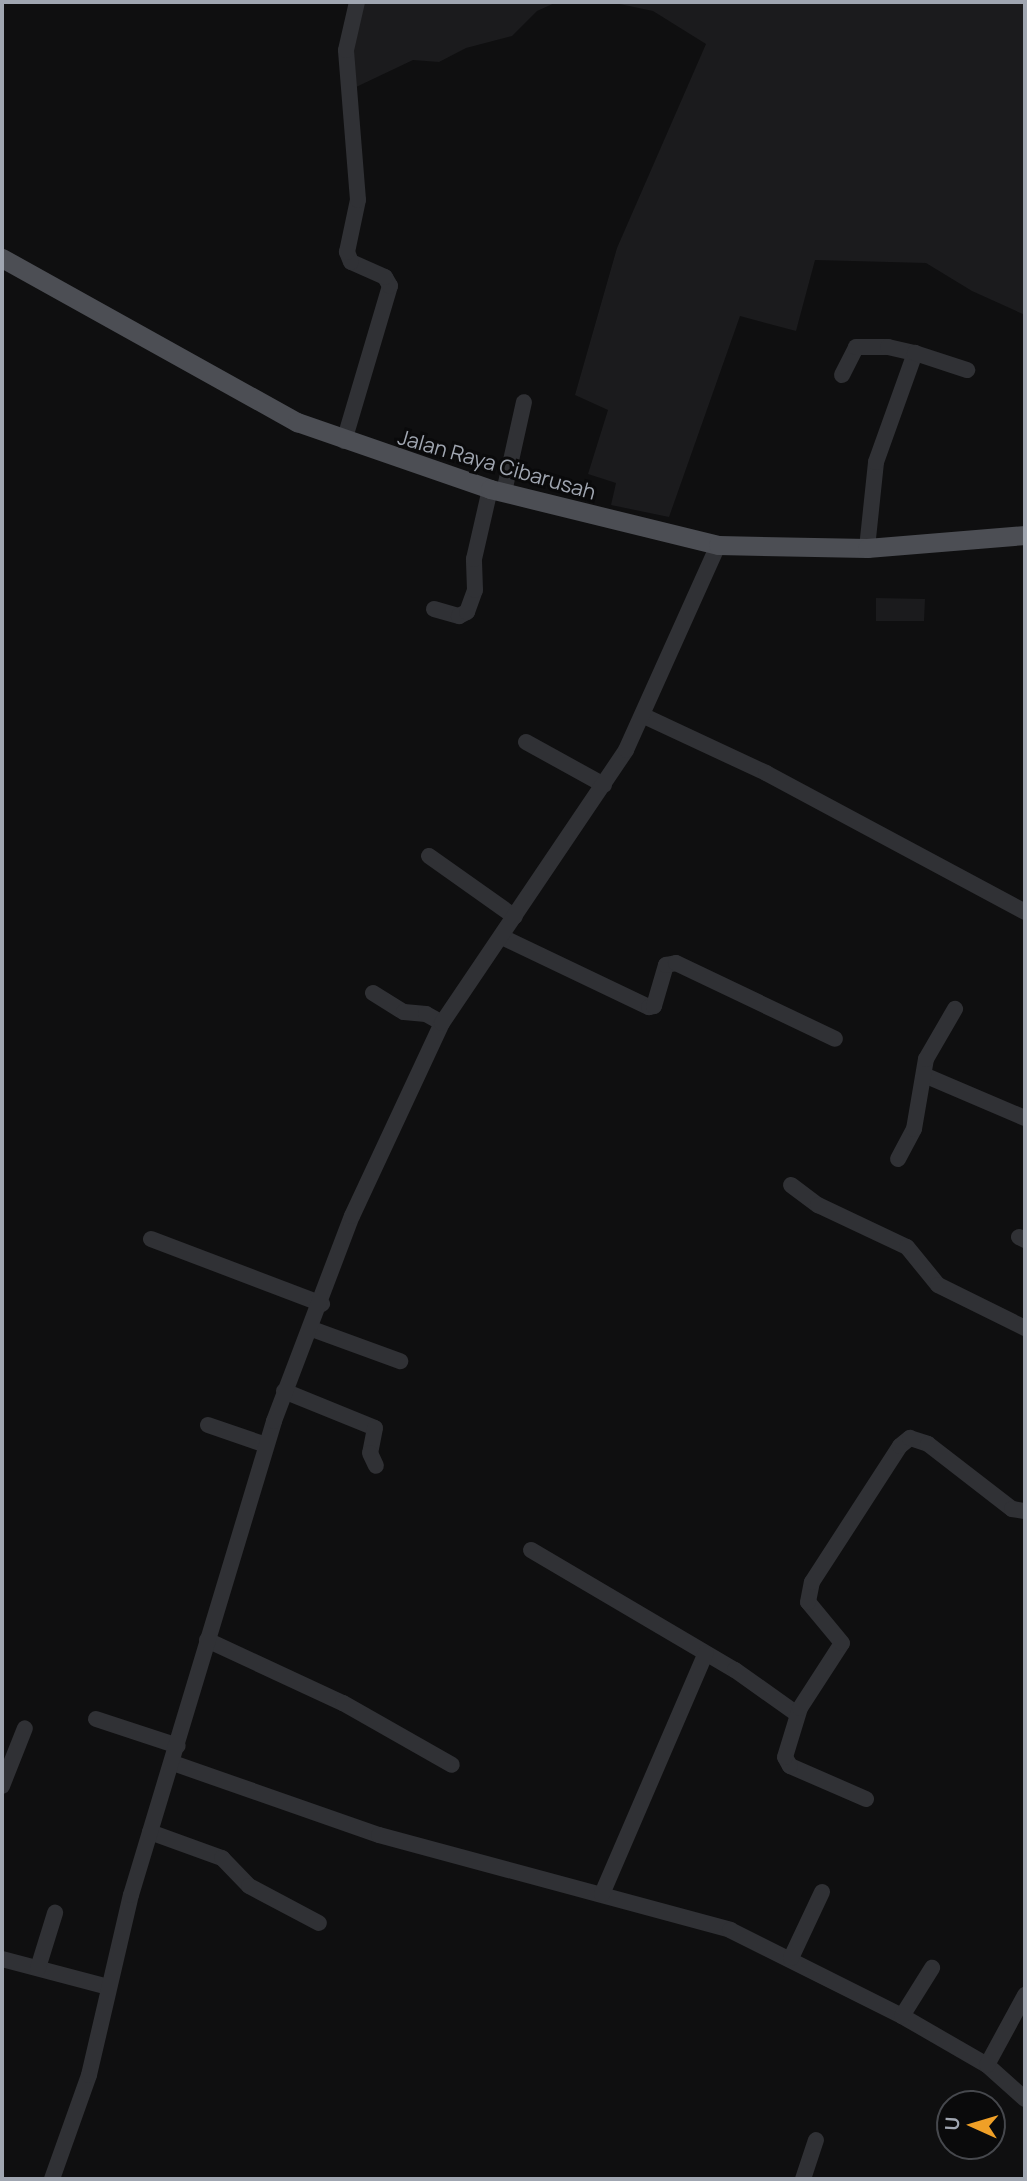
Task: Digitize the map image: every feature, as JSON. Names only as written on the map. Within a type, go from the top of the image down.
[{"type":"main road","name":"Jalan Raya Cibarusah","points":[[2,258],[298,422],[344,441],[497,490],[718,545],[866,548],[1025,535]]},
{"type":"street","points":[[344,441],[390,286],[385,277],[351,262],[347,252],[358,200],[346,50],[357,2]]},
{"type":"street","points":[[842,375],[856,347],[888,347],[967,370]]},
{"type":"street","points":[[866,548],[876,462],[915,353]]},
{"type":"street","points":[[434,610],[459,616],[467,612],[475,590],[475,551],[524,401]]},
{"type":"street","points":[[52,2179],[89,2075],[108,1987],[150,1832],[267,1445],[284,1391],[313,1329],[352,1216],[442,1023],[604,785],[644,716],[718,545]]},
{"type":"street","points":[[644,716],[766,773],[1025,912]]},
{"type":"street","points":[[526,742],[604,785]]},
{"type":"street","points":[[429,856],[515,917]]},
{"type":"street","points":[[502,937],[649,1007],[654,1006],[666,965],[676,963],[835,1039]]},
{"type":"street","points":[[373,993],[404,1012],[426,1014],[442,1023]]},
{"type":"street","points":[[898,1159],[914,1129],[926,1059],[955,1009]]},
{"type":"street","points":[[924,1075],[1025,1118]]},
{"type":"street","points":[[791,1185],[818,1205],[907,1247],[938,1285],[1025,1328]]},
{"type":"street","points":[[151,1239],[322,1304]]},
{"type":"street","points":[[313,1329],[400,1361]]},
{"type":"street","points":[[284,1391],[375,1427],[370,1459],[376,1466]]},
{"type":"street","points":[[208,1425],[267,1445]]},
{"type":"street","points":[[866,1799],[787,1762],[797,1714],[842,1643],[840,1635],[808,1602],[812,1582],[906,1440],[919,1438],[999,1501],[1025,1511]]},
{"type":"street","points":[[531,1550],[706,1653],[797,1714]]},
{"type":"street","points":[[207,1640],[343,1703],[452,1765]]},
{"type":"street","points":[[602,1894],[706,1653]]},
{"type":"street","points":[[96,1719],[178,1746]]},
{"type":"street","points":[[2,1786],[25,1728]]},
{"type":"street","points":[[173,1763],[379,1835],[488,1868],[715,1924],[791,1958],[902,2016],[987,2065],[1025,2099]]},
{"type":"street","points":[[150,1832],[222,1858],[249,1886],[319,1923]]},
{"type":"street","points":[[791,1958],[822,1892]]},
{"type":"street","points":[[38,1968],[55,1913]]},
{"type":"street","points":[[2,1959],[108,1987]]},
{"type":"street","points":[[902,2016],[932,1969]]},
{"type":"street","points":[[987,2065],[1025,1995]]},
{"type":"street","points":[[803,2179],[816,2140]]},
{"type":"shaded area","points":[[358,2],[557,2],[537,11],[512,36],[466,48],[439,62],[413,60],[354,88],[347,31]]},
{"type":"shaded area","points":[[610,2],[1025,2],[1025,315],[972,291],[926,263],[815,260],[796,331],[740,316],[669,517],[611,505],[616,483],[588,474],[608,410],[575,395],[617,248],[706,44],[653,11]]},
{"type":"shaded area","points":[[876,598],[925,599],[924,621],[876,621]]}]
